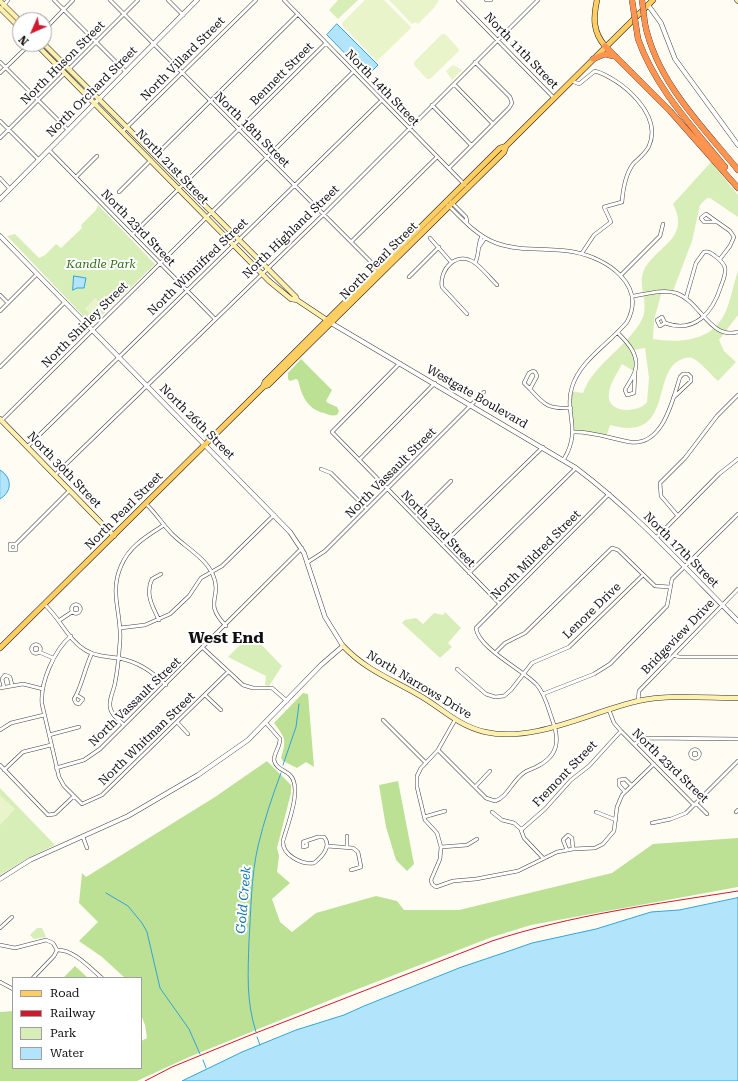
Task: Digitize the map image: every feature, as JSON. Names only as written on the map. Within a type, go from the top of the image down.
[{"type":"highway","points":[[632,0],[638,39],[648,66],[665,94],[738,184]]},
{"type":"highway","points":[[642,0],[645,24],[651,47],[665,76],[686,105],[738,170]]},
{"type":"highway","points":[[605,46],[679,120],[738,188]]},
{"type":"highway","points":[[593,59],[605,54],[618,59]]},
{"type":"main road","points":[[597,0],[594,28],[605,46]]},
{"type":"main road","name":"North Pearl Street","points":[[380,271],[451,205],[500,148],[506,146],[653,0]]},
{"type":"main road","points":[[1,6],[12,15]]},
{"type":"main road","points":[[1,6],[12,19]]},
{"type":"main road","name":"North 21st Street","points":[[45,52],[67,71],[181,186],[262,274],[290,299],[297,300]]},
{"type":"main road","name":"North 21st Street","points":[[51,52],[67,71]]},
{"type":"main road","name":"North Pearl Street","points":[[0,648],[206,445],[263,387],[265,382],[329,322],[380,271],[454,194],[466,186]]},
{"type":"main road","name":"North 21st Street","points":[[209,215],[239,240],[296,297],[297,300],[329,322]]},
{"type":"main road","name":"North 30th Street","points":[[0,421],[114,536]]},
{"type":"main road","name":"North Narrows Drive","points":[[343,646],[372,671],[418,694],[455,720],[478,730],[503,734],[524,733],[554,726],[638,701],[669,698],[738,698]]},
{"type":"street","points":[[1,6],[8,0]]},
{"type":"street","points":[[54,0],[126,72]]},
{"type":"street","points":[[52,22],[73,0]]},
{"type":"street","name":"North 18th Street","points":[[110,0],[380,271]]},
{"type":"street","name":"North Huson Street","points":[[0,138],[138,0]]},
{"type":"street","points":[[168,0],[183,15]]},
{"type":"street","name":"North Orchard Street","points":[[0,199],[197,0]]},
{"type":"street","name":"North Villard Street","points":[[125,129],[256,0]]},
{"type":"street","name":"North 14th Street","points":[[284,0],[466,186]]},
{"type":"street","name":"North 11th Street","points":[[458,0],[554,98]]},
{"type":"street","points":[[486,0],[491,0]]},
{"type":"street","name":"North Highland Street","points":[[55,475],[146,385],[324,214],[538,0]]},
{"type":"street","points":[[648,5],[661,23],[675,59],[738,145]]},
{"type":"street","points":[[119,192],[298,14]]},
{"type":"street","name":"Bennett Street","points":[[132,235],[326,43]]},
{"type":"street","points":[[0,73],[22,52]]},
{"type":"street","points":[[0,62],[68,130]]},
{"type":"street","points":[[448,168],[509,108],[512,102],[509,96],[475,62]]},
{"type":"street","points":[[572,80],[578,84],[595,71],[616,82],[641,104],[649,119],[651,134],[648,148],[632,166],[628,174],[623,190],[622,202],[604,207],[611,222],[594,235],[582,253]]},
{"type":"street","name":"North Shirley Street","points":[[0,421],[354,72]]},
{"type":"street","points":[[454,84],[493,124]]},
{"type":"street","name":"North Winnifred Street","points":[[27,447],[118,357],[296,186],[382,100]]},
{"type":"street","points":[[432,105],[471,146]]},
{"type":"street","points":[[0,121],[39,160]]},
{"type":"street","name":"North 23rd Street","points":[[49,150],[215,319]]},
{"type":"street","points":[[76,178],[97,156]]},
{"type":"street","points":[[351,242],[437,156]]},
{"type":"street","points":[[0,178],[10,189]]},
{"type":"street","points":[[454,194],[450,200],[451,205],[484,237],[495,243],[512,248],[566,250],[582,253],[598,260],[621,275],[630,286],[634,296],[630,317],[618,333],[577,374],[571,391],[573,432],[571,447],[564,460]]},
{"type":"street","points":[[441,207],[447,204],[451,205]]},
{"type":"street","points":[[717,222],[704,222],[701,218],[706,214],[730,231],[734,237],[733,242],[720,260]]},
{"type":"street","points":[[621,275],[660,236],[664,224]]},
{"type":"street","name":"North 26th Street","points":[[0,236],[290,532],[302,548],[308,562],[325,617],[343,646]]},
{"type":"street","points":[[475,263],[479,247],[484,237]]},
{"type":"street","points":[[430,238],[451,262]]},
{"type":"street","points":[[409,277],[439,247]]},
{"type":"street","points":[[665,323],[677,327],[686,326],[697,321],[716,302],[725,268],[720,260],[708,252],[700,256],[693,270],[686,298]]},
{"type":"street","points":[[467,314],[443,290],[442,278],[444,271],[451,262],[465,259],[475,263],[497,285]]},
{"type":"street","points":[[0,311],[37,274]]},
{"type":"street","points":[[634,296],[663,291],[686,298],[718,330],[727,334],[738,332]]},
{"type":"street","points":[[0,295],[8,303]]},
{"type":"street","points":[[0,366],[65,302]]},
{"type":"street","name":"Westgate Boulevard","points":[[329,322],[543,447],[576,468],[609,494]]},
{"type":"street","points":[[618,333],[632,348],[635,362],[635,372],[634,393],[627,395],[625,390],[635,372]]},
{"type":"street","name":"North 23rd Street","points":[[400,363],[332,431],[500,604]]},
{"type":"street","points":[[530,389],[537,376],[537,374],[533,371],[529,373],[524,383],[530,389],[550,407],[571,408]]},
{"type":"street","points":[[573,432],[589,432],[631,442],[640,442],[651,436],[665,421],[680,377],[683,374],[688,374],[691,381],[673,398]]},
{"type":"street","points":[[359,460],[435,383]]},
{"type":"street","name":"North Vassault Street","points":[[308,562],[325,551],[484,392]]},
{"type":"street","points":[[678,516],[661,496],[660,483],[685,458],[717,416],[738,395]]},
{"type":"street","points":[[442,545],[543,447]]},
{"type":"street","points":[[656,538],[719,474],[738,459]]},
{"type":"street","points":[[469,573],[576,468]]},
{"type":"street","points":[[320,469],[331,472],[367,509]]},
{"type":"street","points":[[415,517],[451,481]]},
{"type":"street","points":[[16,544],[69,491]]},
{"type":"street","name":"North 17th Street","points":[[609,494],[656,538],[738,621]]},
{"type":"street","name":"North Mildred Street","points":[[495,653],[476,628],[609,494]]},
{"type":"street","points":[[146,504],[174,536],[202,560],[211,572],[215,586],[213,609],[215,614],[226,626]]},
{"type":"street","points":[[543,694],[594,674],[610,664],[667,606],[670,597],[672,579],[738,514]]},
{"type":"street","points":[[120,628],[140,626],[159,620],[175,609],[189,596],[198,581],[228,561],[274,515]]},
{"type":"street","points":[[124,725],[112,713],[110,707],[119,658],[120,628],[115,594],[118,571],[132,548],[164,525]]},
{"type":"street","name":"North Vassault Street","points":[[56,768],[80,762],[92,756],[226,626],[302,548]]},
{"type":"street","points":[[438,750],[488,800],[494,801],[502,798],[521,775],[538,766],[554,752],[557,742],[554,726],[543,694],[538,686],[495,653],[505,643],[525,633],[610,550],[614,548],[618,550],[655,586],[670,587]]},
{"type":"street","points":[[159,620],[151,603],[149,591],[152,579],[161,574]]},
{"type":"street","name":"Lenore Drive","points":[[457,669],[486,694],[500,697],[509,692],[532,663],[569,647],[643,575]]},
{"type":"street","name":"Bridgeview Drive","points":[[638,701],[639,690],[738,589]]},
{"type":"street","points":[[44,604],[60,620],[77,644],[92,653],[119,658],[144,666],[166,685]]},
{"type":"street","points":[[60,620],[72,612]]},
{"type":"street","points":[[0,765],[50,816],[55,814],[74,796],[62,784],[56,768],[41,701],[53,658],[58,648],[71,636]]},
{"type":"street","points":[[0,879],[30,860],[128,816],[171,792],[241,745],[266,723],[325,662],[343,646]]},
{"type":"street","points":[[203,648],[246,687],[272,688],[287,701]]},
{"type":"street","points":[[39,652],[53,658]]},
{"type":"street","points":[[78,696],[79,685],[92,653]]},
{"type":"street","points":[[674,655],[738,657]]},
{"type":"street","name":"North Whitman Street","points":[[74,796],[84,804],[102,795],[228,672]]},
{"type":"street","points":[[4,687],[2,679],[5,675],[10,677],[12,685]]},
{"type":"street","points":[[0,688],[12,685],[28,685],[44,689]]},
{"type":"street","points":[[205,695],[220,710]]},
{"type":"street","name":"North 23rd Street","points":[[609,710],[614,723],[621,731],[694,805],[698,805],[707,814]]},
{"type":"street","points":[[0,730],[11,723],[44,715]]},
{"type":"street","points":[[383,720],[426,763]]},
{"type":"street","points":[[455,720],[438,750],[418,773],[417,784],[424,816],[428,825],[437,833],[441,847],[439,862],[431,880],[432,885],[438,887],[453,881],[476,880],[518,871],[543,858],[573,848],[595,848],[605,843],[614,831],[618,804],[625,792],[654,764]]},
{"type":"street","points":[[177,722],[188,734]]},
{"type":"street","points":[[266,723],[276,733],[280,741],[275,756],[275,762],[278,767],[290,774],[295,783],[294,798],[283,841],[284,850],[289,854],[312,864],[318,860],[327,846],[327,841],[322,837],[306,842]]},
{"type":"street","points":[[49,735],[79,728]]},
{"type":"street","name":"Fremont Street","points":[[521,831],[545,809],[570,780],[593,762],[621,731]]},
{"type":"street","points":[[635,744],[643,739],[738,739]]},
{"type":"street","points":[[694,739],[695,749]]},
{"type":"street","points":[[4,770],[22,752],[51,745]]},
{"type":"street","points":[[652,822],[681,816],[738,761]]},
{"type":"street","points":[[475,787],[490,771]]},
{"type":"street","points":[[625,792],[619,786],[619,780],[625,779],[632,785]]},
{"type":"street","points":[[424,816],[445,812]]},
{"type":"street","points":[[492,812],[502,820],[514,823],[521,831],[524,838],[543,858]]},
{"type":"street","points":[[596,812],[616,820]]},
{"type":"street","points":[[567,850],[563,840],[568,835],[572,838],[573,848]]},
{"type":"street","points":[[347,836],[347,847]]},
{"type":"street","points":[[82,837],[87,848]]},
{"type":"street","points":[[441,847],[467,845],[477,839]]},
{"type":"street","points":[[327,846],[353,848],[358,852],[361,867],[351,870]]},
{"type":"street","points":[[0,928],[12,917]]},
{"type":"street","points":[[0,945],[15,948],[46,940],[52,943],[56,950]]},
{"type":"street","points":[[56,950],[62,950],[78,958],[101,977]]},
{"type":"street","points":[[33,977],[53,958],[56,950]]},
{"type":"street","points":[[0,982],[12,988]]},
{"type":"green space","points":[[338,0],[358,0],[338,19],[329,10]]},
{"type":"green space","points":[[365,0],[384,0],[411,27],[377,61],[342,25],[342,23]]},
{"type":"green space","points":[[389,0],[439,0],[434,8],[418,24],[415,22],[412,24]]},
{"type":"green space","points":[[442,34],[445,34],[459,51],[430,79],[427,79],[414,65],[414,62]]},
{"type":"green space","points":[[453,65],[462,70],[452,80],[446,71]]},
{"type":"green space","points":[[711,162],[738,195],[738,217],[710,198],[707,198],[700,205],[692,241],[673,291],[662,291],[654,320],[653,339],[673,341],[693,339],[711,331],[724,315],[738,271],[738,315],[719,340],[724,351],[736,362],[718,381],[702,365],[692,358],[682,359],[671,367],[653,416],[644,424],[630,428],[610,425],[606,437],[573,432],[571,391],[583,393],[588,383],[601,365],[626,341],[640,323],[645,309],[642,282],[644,270],[650,261],[670,241],[678,226],[677,216],[673,204]],"holes":[[[645,348],[649,378],[647,402],[639,408],[626,410],[620,409],[611,404],[609,399],[609,390],[622,364],[635,372],[634,350]]]},
{"type":"green space","name":"Kandle Park","points":[[98,205],[155,264],[92,325],[7,236],[15,234],[39,258],[45,255],[56,244],[61,248],[82,228],[81,225],[96,210]]},
{"type":"green space","points":[[95,298],[104,307],[94,318],[85,309]]},
{"type":"green space","points":[[301,359],[332,390],[326,401],[337,407],[339,411],[337,415],[329,415],[313,408],[306,401],[298,380],[296,379],[290,381],[288,379],[288,373]]},
{"type":"green space","points":[[445,612],[461,628],[448,643],[452,647],[440,658],[402,623],[405,620],[416,618],[423,624],[434,613],[443,615]]},
{"type":"green space","points":[[251,634],[282,666],[269,686],[265,685],[266,676],[228,657]]},
{"type":"green space","points":[[303,693],[308,694],[314,767],[306,762],[297,768],[283,761],[281,758],[284,747],[284,739],[274,723]]},
{"type":"green space","points":[[267,761],[291,785],[291,793],[277,848],[279,856],[277,872],[290,883],[272,899],[280,922],[292,932],[316,913],[376,896],[397,901],[404,910],[459,910],[612,873],[653,844],[738,838],[738,887],[531,925],[492,937],[189,1057],[137,1081],[0,1081],[0,1012],[12,1011],[12,1069],[142,1069],[142,1040],[147,1038],[142,1018],[142,977],[124,977],[102,957],[79,941],[98,922],[79,903],[82,873],[86,877],[215,797]]},
{"type":"green space","points":[[398,781],[414,864],[407,871],[396,860],[386,827],[379,785]]},
{"type":"green space","points":[[0,788],[55,845],[28,858],[0,875]]},
{"type":"green space","points":[[0,795],[15,809],[0,825]]},
{"type":"green space","points":[[37,928],[42,928],[46,937],[34,939],[30,935]]},
{"type":"green space","points":[[75,966],[87,977],[64,977]]},
{"type":"water","points":[[337,24],[378,65],[367,76],[327,35]]},
{"type":"water","points":[[74,276],[86,278],[84,288],[77,288],[73,290]]},
{"type":"water","points":[[0,470],[9,481],[9,489],[0,499]]},
{"type":"water","points":[[738,898],[738,1081],[182,1081],[242,1052],[296,1030],[344,1015],[459,968],[532,943],[596,929],[651,912],[679,910]]},
{"type":"waterway","name":"Gold Creek","points":[[283,765],[296,727],[299,704]]},
{"type":"waterway","name":"Gold Creek","points":[[256,1032],[248,987],[253,882],[260,837],[281,773]]},
{"type":"waterway","points":[[106,893],[128,906],[142,923],[147,932],[160,988],[189,1029],[200,1054]]},
{"type":"waterway","name":"Gold Creek","points":[[257,1037],[260,1045]]},
{"type":"waterway","points":[[203,1060],[206,1068]]},
{"type":"railway","points":[[145,1081],[172,1067],[248,1036],[492,941],[583,917],[738,891]]},
{"type":"district","name":"West End","points":[[226,638]]}]
